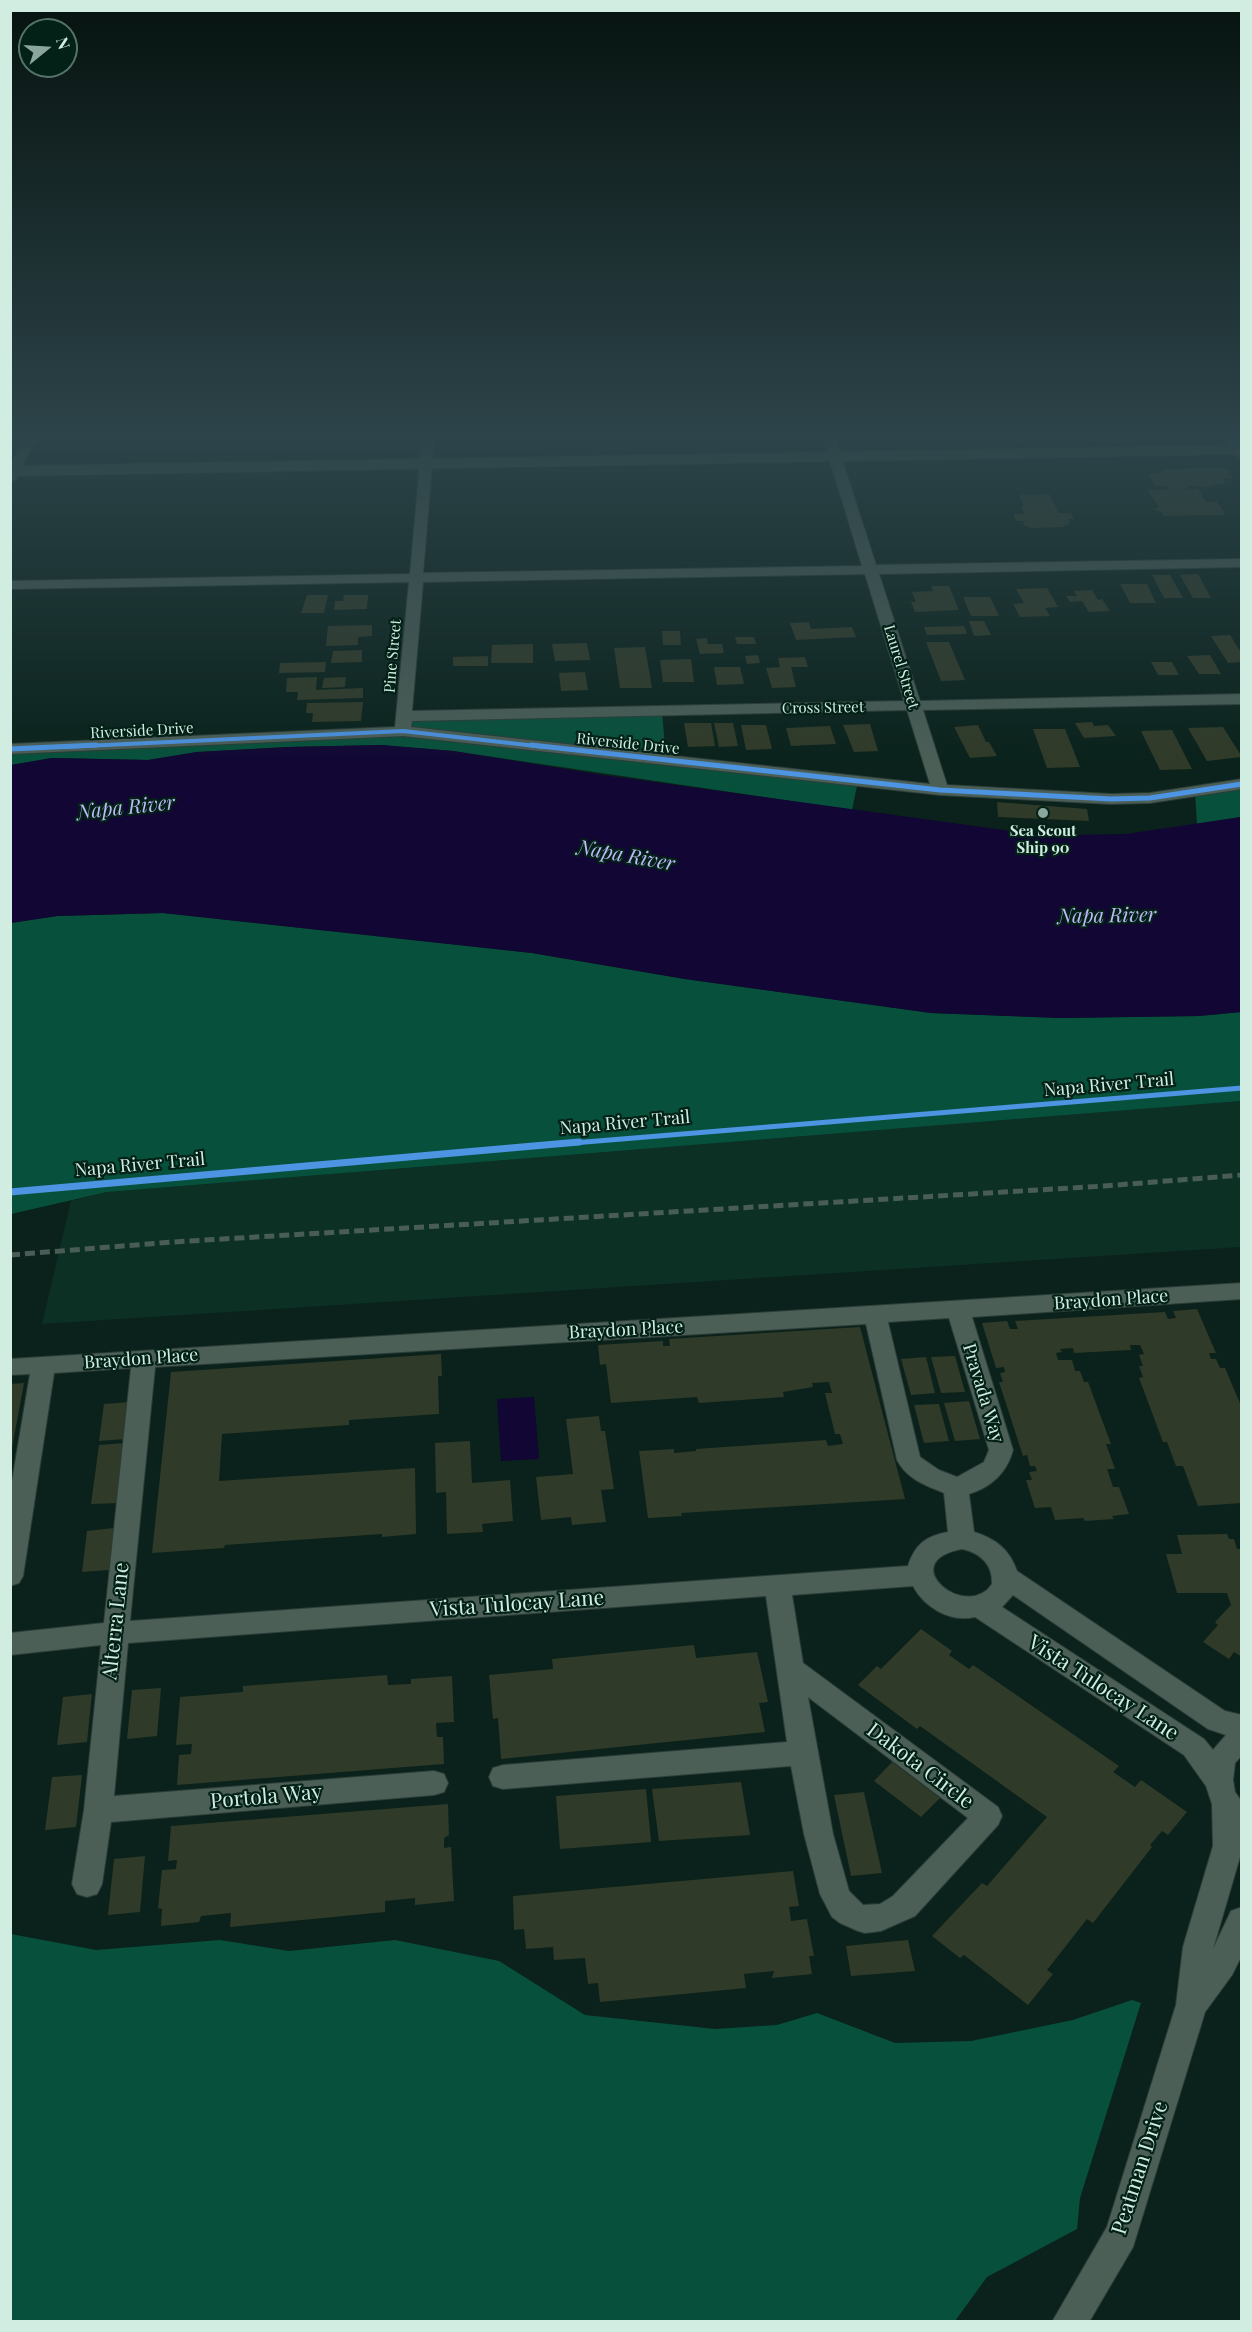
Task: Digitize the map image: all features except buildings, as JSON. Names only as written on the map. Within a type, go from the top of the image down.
[{"type":"street","name":"Pine Street","points":[[404,724],[418,550]]},
{"type":"street","name":"Laurel Street","points":[[864,550],[940,790]]},
{"type":"street","points":[[10,585],[1242,563]]},
{"type":"street","name":"Cross Street","points":[[404,724],[913,707],[1242,699]]},
{"type":"street","name":"Riverside Drive","points":[[10,748],[404,724],[940,790],[1111,799],[1150,798],[1242,784]]},
{"type":"street","name":"Braydon Place","points":[[10,1367],[1242,1291]]},
{"type":"street","name":"Pravada Way","points":[[956,1487],[968,1485],[993,1469],[1001,1450],[958,1309]]},
{"type":"street","points":[[875,1315],[909,1460],[930,1477],[956,1487],[962,1539],[949,1540],[928,1549],[922,1557],[919,1575]]},
{"type":"street","name":"Alterra Lane","points":[[87,1884],[98,1810],[114,1633],[144,1358]]},
{"type":"street","points":[[10,1576],[43,1365]]},
{"type":"street","name":"Vista Tulocay Lane","points":[[962,1539],[975,1542],[997,1556],[1006,1577],[1218,1721],[1242,1727]]},
{"type":"street","name":"Vista Tulocay Lane","points":[[10,1644],[114,1633],[919,1575],[926,1588],[943,1601],[964,1608],[979,1606],[1194,1748],[1228,1803]]},
{"type":"street","points":[[979,1606],[999,1596],[1005,1587],[1006,1577]]},
{"type":"street","name":"Dakota Circle","points":[[778,1586],[792,1670],[802,1753],[820,1844],[836,1897],[843,1908],[860,1919],[871,1921],[889,1916],[904,1905],[988,1816],[792,1670]]},
{"type":"street","name":"Peatman Drive","points":[[1069,2322],[1121,2235],[1192,2005],[1198,1947],[1228,1846],[1228,1803],[1223,1756],[1242,1739]]},
{"type":"street","points":[[503,1777],[802,1753]]},
{"type":"street","name":"Portola Way","points":[[98,1810],[434,1783]]},
{"type":"street","name":"Peatman Drive","points":[[1192,2005],[1221,1965],[1242,1921]]},
{"type":"shaded area","points":[[1241,1101],[1241,1247],[42,1324],[71,1201],[107,1192]]},
{"type":"green space","points":[[662,711],[666,760],[858,781],[852,810],[453,751],[381,745],[197,752],[148,760],[52,758],[11,765],[10,749],[403,731],[405,716]]},
{"type":"green space","points":[[1241,784],[1241,817],[1197,824],[1195,792]]},
{"type":"green space","points":[[163,913],[532,953],[685,979],[931,1013],[1060,1018],[1199,1016],[1241,1012],[1241,1101],[107,1192],[11,1214],[10,923],[57,916]]},
{"type":"green space","points":[[11,1934],[96,1950],[220,1940],[289,1951],[395,1940],[499,1961],[585,2015],[715,2029],[777,2025],[817,2013],[895,2043],[971,2041],[1073,2020],[1132,2000],[1141,2003],[1080,2198],[1077,2229],[987,2277],[955,2321],[11,2321]]},
{"type":"water","name":"Napa River","points":[[381,745],[453,751],[603,775],[1011,831],[1071,835],[1126,834],[1241,817],[1241,1012],[1199,1016],[1060,1018],[931,1013],[685,979],[532,953],[163,913],[57,916],[11,923],[11,765],[52,758],[148,760],[197,752]]},
{"type":"water","points":[[534,1397],[539,1459],[501,1461],[497,1399]]},
{"type":"railway","points":[[10,1255],[173,1242],[1104,1186],[1242,1175]]},
{"type":"cycle path","points":[[10,749],[403,731],[940,790],[1111,799],[1150,798],[1242,784]]},
{"type":"cycle path","name":"Napa River Trail","points":[[10,1192],[323,1163],[1242,1088]]},
{"type":"place","name":"Sea Scout Ship 90","points":[[1043,813]]}]
